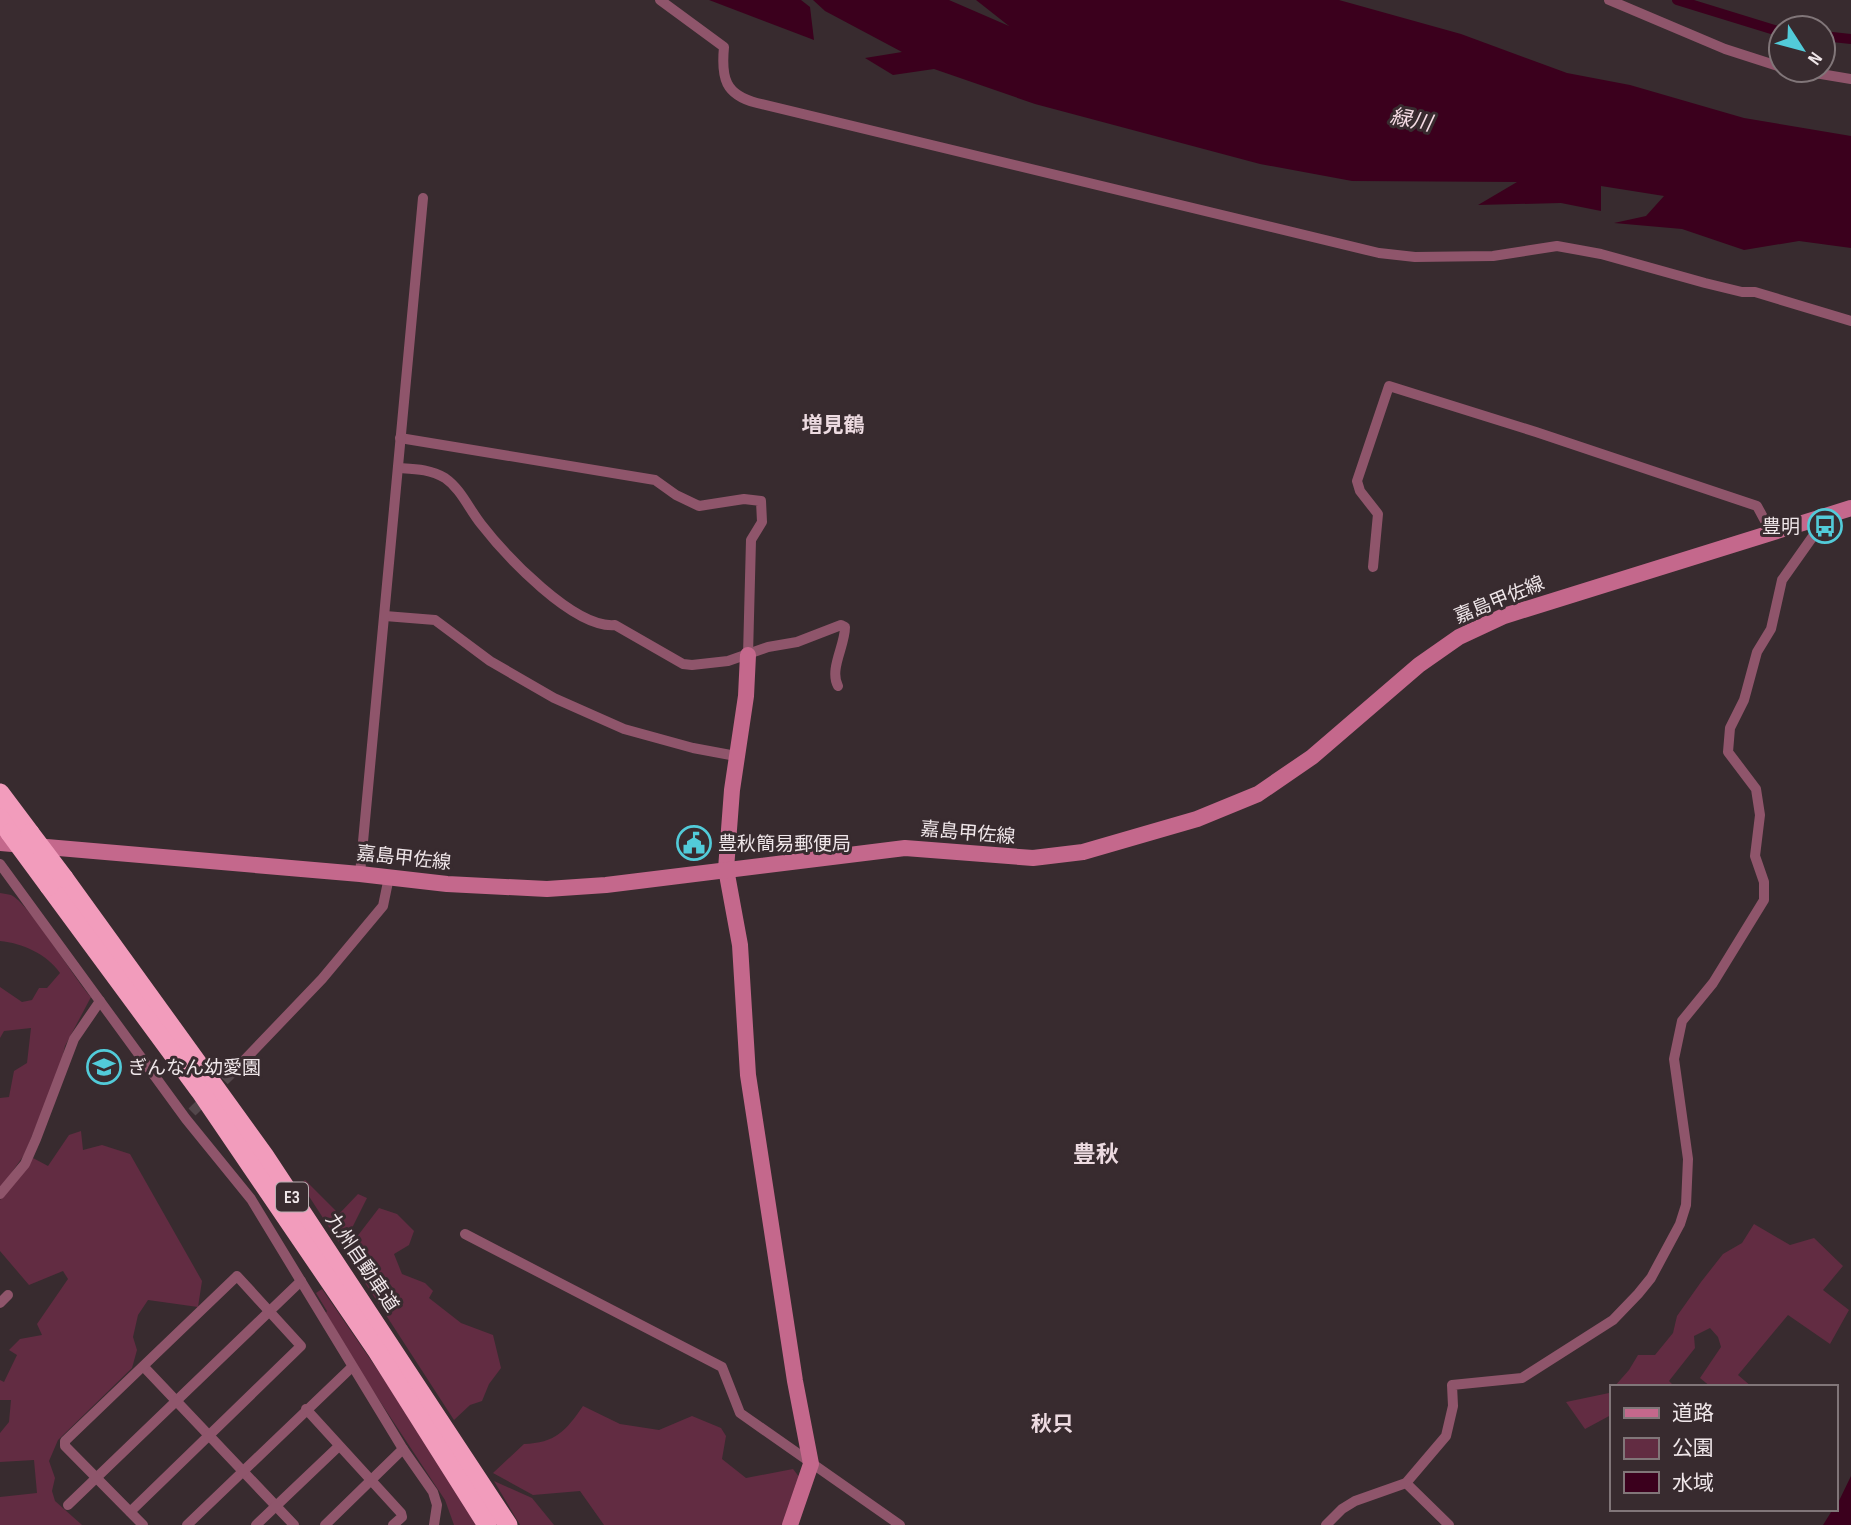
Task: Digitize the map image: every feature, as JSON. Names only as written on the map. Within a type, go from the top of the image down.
[{"type":"highway","name":"九州自動車道","points":[[0,793],[10,832],[56,882],[264,1155],[508,1525]]},
{"type":"highway","name":"九州自動車道","points":[[56,882],[377,1351],[487,1525]]},
{"type":"main road","name":"嘉島甲佐線","points":[[10,832],[447,884],[547,889],[606,885],[905,848],[1033,858],[1083,852],[1197,819],[1258,794],[1312,757],[1419,665],[1459,637],[1504,616],[1851,508]]},
{"type":"main road","points":[[748,654],[746,696],[736,756],[726,869],[740,945],[748,1075],[795,1381],[811,1464],[790,1525]]},
{"type":"street","points":[[660,0],[724,47],[722,64],[729,89],[750,101],[1379,253],[1415,257],[1493,256],[1557,246],[1601,254],[1705,284],[1755,292],[1851,321]]},
{"type":"street","points":[[1609,0],[1725,49],[1767,62]]},
{"type":"street","points":[[360,874],[423,198]]},
{"type":"street","points":[[1373,567],[1378,514],[1360,491],[1357,481],[1389,386],[1757,506],[1771,532]]},
{"type":"street","points":[[400,438],[655,480],[676,495],[699,506],[744,499],[761,501],[762,523],[751,540],[748,654]]},
{"type":"street","points":[[398,468],[430,470],[457,488],[481,524],[527,576],[564,606],[606,626],[615,625],[683,664],[710,664],[768,647],[797,642],[842,625],[845,632],[834,680],[838,686]]},
{"type":"street","points":[[1326,1525],[1342,1509],[1355,1501],[1406,1483],[1446,1436],[1453,1406],[1452,1385],[1522,1378],[1613,1320],[1651,1278],[1679,1224],[1686,1205],[1688,1159],[1674,1059],[1682,1021],[1713,983],[1764,900],[1764,881],[1755,856],[1760,815],[1756,789],[1728,752],[1730,728],[1744,699],[1757,652],[1770,629],[1782,580],[1828,515]]},
{"type":"street","points":[[385,615],[435,620],[490,661],[554,698],[624,729],[667,742],[736,756]]},
{"type":"street","points":[[2,867],[251,1199],[352,1367],[433,1492],[437,1505],[435,1525]]},
{"type":"street","points":[[233,1072],[322,979],[383,906],[389,877]]},
{"type":"street","points":[[0,1194],[24,1164],[74,1039],[100,1001]]},
{"type":"street","points":[[465,1234],[722,1367],[740,1413],[900,1525]]},
{"type":"street","points":[[130,1512],[301,1346],[237,1276],[65,1441],[65,1446],[142,1525]]},
{"type":"street","points":[[68,1505],[301,1281]]},
{"type":"street","points":[[144,1367],[294,1525]]},
{"type":"street","points":[[187,1525],[352,1367]]},
{"type":"street","points":[[306,1409],[401,1513],[402,1517],[393,1525]]},
{"type":"street","points":[[256,1525],[339,1446]]},
{"type":"street","points":[[325,1525],[403,1449]]},
{"type":"street","points":[[1406,1483],[1448,1525]]},
{"type":"green space","points":[[0,893],[11,895],[29,911],[91,997],[65,1046],[60,1068],[24,1155],[0,1189],[0,1098],[9,1097],[14,1071],[27,1063],[31,1028],[4,1031],[0,1038],[0,987],[22,1002],[32,1000],[39,988],[47,988],[60,973],[48,960],[33,951],[0,941]]},
{"type":"green space","points":[[81,1131],[83,1150],[102,1145],[130,1154],[202,1281],[198,1307],[148,1300],[138,1315],[133,1337],[137,1350],[132,1368],[58,1440],[49,1461],[55,1478],[52,1491],[55,1501],[82,1525],[0,1525],[0,1497],[37,1493],[34,1460],[0,1462],[0,1433],[9,1422],[11,1400],[0,1400],[0,1380],[4,1382],[17,1355],[9,1350],[20,1339],[42,1335],[37,1324],[68,1279],[63,1271],[29,1285],[0,1251],[0,1200],[33,1158],[48,1166],[69,1135]]},
{"type":"green space","points":[[305,1180],[339,1214],[358,1194],[367,1198],[349,1234],[356,1238],[379,1208],[397,1214],[414,1231],[409,1245],[394,1254],[402,1274],[425,1283],[433,1291],[429,1298],[461,1323],[493,1335],[501,1368],[489,1384],[482,1401],[470,1405],[454,1420],[301,1184]]},
{"type":"green space","points":[[1754,1224],[1790,1245],[1814,1238],[1843,1266],[1823,1290],[1849,1310],[1830,1344],[1788,1315],[1738,1375],[1750,1385],[1709,1385],[1700,1378],[1721,1347],[1718,1337],[1710,1328],[1694,1336],[1695,1348],[1669,1381],[1673,1385],[1616,1385],[1638,1355],[1655,1355],[1673,1333],[1677,1316],[1701,1282],[1723,1254],[1742,1243]]},
{"type":"green space","points":[[322,1289],[388,1385],[477,1525],[454,1525],[445,1500],[358,1368],[326,1313],[316,1293]]},
{"type":"green space","points":[[1609,1393],[1610,1416],[1585,1429],[1566,1402]]},
{"type":"green space","points":[[583,1406],[620,1424],[659,1430],[692,1416],[721,1428],[726,1436],[722,1459],[746,1478],[793,1469],[800,1478],[786,1525],[604,1525],[580,1491],[533,1495],[493,1473],[524,1444],[544,1441],[559,1434]]},
{"type":"green space","points":[[494,1481],[532,1498],[554,1525],[520,1525]]},
{"type":"water","points":[[709,0],[801,0],[810,7],[814,40]]},
{"type":"water","name":"緑川","points":[[813,0],[949,0],[1009,26],[976,0],[1339,0],[1461,34],[1567,73],[1630,85],[1744,118],[1851,136],[1851,248],[1799,241],[1744,250],[1682,229],[1614,223],[1646,216],[1664,196],[1601,186],[1601,211],[1561,203],[1478,205],[1517,182],[1352,181],[1260,164],[1035,104],[934,69],[893,75],[865,58],[902,52],[825,11]]},
{"type":"water","points":[[1851,1476],[1851,1525],[1823,1525],[1832,1511],[1837,1511],[1837,1505]]},
{"type":"waterway","points":[[1677,0],[1767,28]]},
{"type":"waterway","points":[[1837,38],[1851,39]]},
{"type":"tunnel","points":[[192,1112],[233,1072]]},
{"type":"place","name":"豊明","points":[[1825,526]]},
{"type":"place","name":"豊秋簡易郵便局","points":[[694,843]]},
{"type":"place","name":"ぎんなん幼愛園","points":[[104,1067]]},
{"type":"district","name":"増見鶴","points":[[833,425]]},
{"type":"district","name":"豊秋","points":[[1096,1154]]},
{"type":"district","name":"秋只","points":[[1052,1424]]}]
